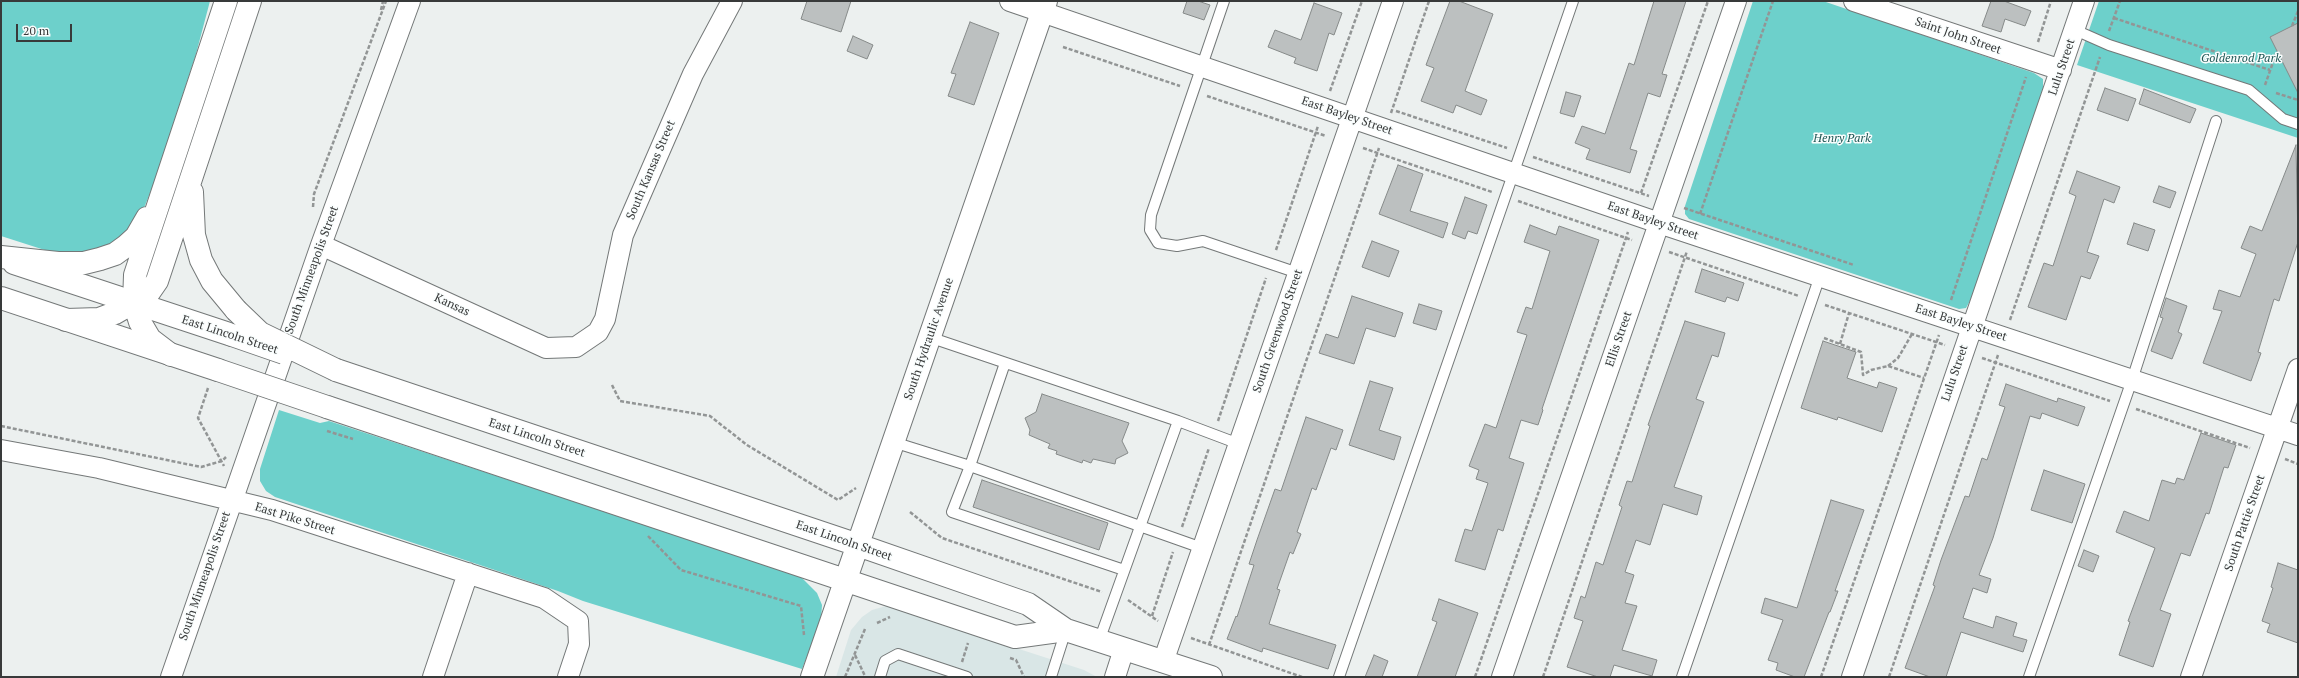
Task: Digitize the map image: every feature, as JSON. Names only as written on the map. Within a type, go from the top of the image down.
[{"type":"main road","points":[[171,355],[150,339],[140,322],[134,303],[135,275],[226,1]]},
{"type":"main road","points":[[66,320],[99,319],[134,303],[148,294],[157,280],[250,1]]},
{"type":"main road","name":"South Hydraulic Avenue","points":[[812,677],[1044,7]]},
{"type":"main road","points":[[193,173],[192,215],[201,260],[212,281],[236,310],[260,333],[336,370]]},
{"type":"main road","points":[[1,258],[23,261],[84,263],[115,254],[136,236],[165,187]]},
{"type":"main road","name":"East Lincoln Street","points":[[1,258],[858,545],[1028,604],[1066,630],[1211,677]]},
{"type":"main road","name":"East Lincoln Street","points":[[1,298],[171,355],[213,378],[326,407],[1015,637],[1066,630]]},
{"type":"street","name":"South Minneapolis Street","points":[[171,677],[231,500],[321,245],[410,1]]},
{"type":"street","name":"South Kansas Street","points":[[585,342],[598,332],[605,319],[623,235],[693,74],[732,1]]},
{"type":"street","name":"East Bayley Street","points":[[1010,1],[1044,7],[1202,67],[1660,223],[2298,436]]},
{"type":"street","name":"South Greenwood Street","points":[[1163,662],[1393,1]]},
{"type":"street","name":"Ellis Street","points":[[1502,677],[1736,1]]},
{"type":"street","name":"Saint John Street","points":[[1854,1],[2061,70]]},
{"type":"street","name":"Lulu Street","points":[[1852,677],[1962,351],[2084,1]]},
{"type":"street","name":"Kansas","points":[[321,245],[546,348],[576,348],[585,342]]},
{"type":"street","name":"South Pattie Street","points":[[2191,677],[2298,368]]},
{"type":"street","name":"East Pike Street","points":[[1,450],[99,468],[272,510],[544,598],[578,621],[579,644],[568,677]]},
{"type":"street","points":[[433,677],[468,573]]},
{"type":"street","points":[[1115,677],[1124,649]]},
{"type":"lane","points":[[1224,1],[1151,215],[1150,230],[1158,243],[1177,246],[1203,241],[1298,273]]},
{"type":"lane","points":[[1339,677],[1573,1]]},
{"type":"lane","points":[[2075,30],[2109,45],[2250,90],[2282,118],[2298,124]]},
{"type":"lane","points":[[2029,677],[2132,380],[2216,121]]},
{"type":"lane","points":[[1682,677],[1820,276]]},
{"type":"lane","points":[[929,337],[1178,421],[1239,444]]},
{"type":"lane","points":[[1005,363],[970,466],[952,512],[1124,570]]},
{"type":"lane","points":[[1099,641],[1178,421]]},
{"type":"lane","points":[[893,442],[970,466],[1202,548]]},
{"type":"lane","points":[[1051,677],[1066,630]]},
{"type":"lane","points":[[880,677],[885,661],[898,654],[967,677]]},
{"type":"path","points":[[380,17],[383,1]]},
{"type":"path","points":[[1152,616],[1324,108],[1362,1]]},
{"type":"path","points":[[1209,645],[1430,1]]},
{"type":"path","points":[[1475,677],[1708,1]]},
{"type":"path","points":[[1543,677],[1773,1]]},
{"type":"path","points":[[1821,677],[1952,298],[2052,1]]},
{"type":"path","points":[[2292,26],[2298,11]]},
{"type":"path","points":[[2114,18],[2270,70]]},
{"type":"path","points":[[1063,47],[2298,464]]},
{"type":"path","points":[[2264,89],[2277,51]]},
{"type":"path","points":[[1324,86],[1856,266]]},
{"type":"path","points":[[2270,91],[2298,100]]},
{"type":"path","points":[[1944,296],[2017,320]]},
{"type":"path","points":[[1840,344],[1850,313]]},
{"type":"path","points":[[1824,338],[1861,352],[1862,375],[1871,370],[1888,366],[1898,358],[1912,334]]},
{"type":"path","points":[[1888,366],[1924,378]]},
{"type":"path","points":[[213,378],[198,418],[214,448]]},
{"type":"path","points":[[612,385],[620,401],[710,416],[747,445],[838,500],[860,485]]},
{"type":"path","points":[[327,431],[357,440]]},
{"type":"path","points":[[645,533],[681,570],[801,606],[804,641]]},
{"type":"path","points":[[845,677],[866,629]]},
{"type":"path","points":[[962,664],[968,643]]},
{"type":"path","points":[[855,655],[866,677]]},
{"type":"shaded area","points":[[886,606],[1084,670],[1097,677],[836,677],[851,630],[862,617],[872,610]]},
{"type":"green space","points":[[1,1],[210,1],[196,54],[154,183],[138,223],[123,238],[99,252],[54,253],[1,236]]},
{"type":"green space","name":"Henry Park","points":[[1753,1],[1823,1],[2034,73],[2043,79],[2043,89],[1972,297],[1966,308],[1959,309],[1689,219],[1685,214],[1685,206]]},
{"type":"green space","name":"Goldenrod Park","points":[[2099,1],[2298,1],[2298,138],[2077,65]]},
{"type":"green space","points":[[279,410],[320,423],[329,421],[799,575],[817,593],[822,605],[821,620],[802,669],[583,601],[558,591],[275,497],[266,491],[260,481],[260,469]]},
{"type":"building","points":[[807,1],[851,1],[841,32],[801,19]]},
{"type":"building","points":[[1187,1],[1198,1],[1210,5],[1204,20],[1183,13]]},
{"type":"building","points":[[1450,1],[1459,1],[1493,14],[1465,91],[1487,100],[1481,115],[1456,105],[1453,113],[1421,101],[1434,68],[1426,65]]},
{"type":"building","points":[[1654,1],[1686,1],[1662,74],[1667,75],[1660,97],[1648,93],[1630,149],[1637,151],[1630,173],[1586,159],[1590,149],[1575,143],[1582,126],[1605,134],[1629,63],[1634,65]]},
{"type":"building","points":[[1991,1],[2004,1],[2031,11],[2025,26],[2005,19],[2001,32],[1982,26]]},
{"type":"building","points":[[1314,3],[1342,13],[1334,35],[1329,33],[1317,71],[1294,63],[1296,58],[1268,47],[1275,30],[1301,40]]},
{"type":"building","points":[[970,22],[999,33],[974,105],[948,96],[956,74],[951,73]]},
{"type":"building","points":[[2298,23],[2298,93],[2270,37]]},
{"type":"building","points":[[853,36],[873,45],[867,59],[847,51]]},
{"type":"building","points":[[2105,88],[2136,99],[2128,121],[2097,110]]},
{"type":"building","points":[[2144,89],[2196,109],[2190,123],[2139,104]]},
{"type":"building","points":[[1566,92],[1581,96],[1574,117],[1560,113]]},
{"type":"building","points":[[2296,145],[2298,242],[2279,301],[2274,299],[2258,352],[2261,353],[2251,381],[2203,363],[2222,311],[2213,309],[2219,290],[2240,297],[2256,254],[2241,248],[2250,226],[2262,231]]},
{"type":"building","points":[[1398,165],[1423,174],[1410,211],[1448,223],[1443,238],[1379,214]]},
{"type":"building","points":[[2077,171],[2120,187],[2114,203],[2104,199],[2087,252],[2099,256],[2090,279],[2081,276],[2066,320],[2028,307],[2044,263],[2053,266],[2076,196],[2069,193]]},
{"type":"building","points":[[2159,186],[2176,192],[2170,208],[2153,202]]},
{"type":"building","points":[[1465,197],[1487,205],[1477,234],[1468,231],[1465,239],[1452,234]]},
{"type":"building","points":[[2134,223],[2155,230],[2148,251],[2127,244]]},
{"type":"building","points":[[1530,225],[1556,235],[1559,226],[1599,240],[1542,409],[1543,410],[1538,425],[1521,420],[1509,458],[1524,463],[1503,531],[1498,529],[1485,570],[1455,561],[1465,529],[1472,531],[1488,483],[1476,479],[1479,470],[1469,466],[1485,424],[1496,428],[1527,335],[1517,332],[1526,307],[1532,309],[1550,251],[1524,242]]},
{"type":"building","points":[[1372,241],[1399,251],[1389,277],[1362,267]]},
{"type":"building","points":[[1702,269],[1744,283],[1738,301],[1727,297],[1725,302],[1695,292]]},
{"type":"building","points":[[1352,296],[1403,313],[1395,337],[1366,328],[1354,364],[1319,353],[1326,334],[1338,338]]},
{"type":"building","points":[[2166,298],[2187,306],[2178,332],[2182,334],[2172,359],[2151,351],[2163,318],[2160,317]]},
{"type":"building","points":[[1419,304],[1442,311],[1436,330],[1413,323]]},
{"type":"building","points":[[1685,321],[1725,333],[1718,357],[1712,355],[1696,399],[1704,402],[1674,487],[1702,496],[1697,515],[1663,504],[1650,545],[1636,540],[1625,572],[1634,575],[1625,603],[1637,606],[1622,650],[1657,660],[1652,676],[1614,665],[1610,677],[1598,677],[1567,667],[1583,621],[1574,618],[1581,596],[1585,598],[1596,562],[1603,565],[1622,507],[1619,505],[1627,481],[1632,482],[1650,426],[1648,425]]},
{"type":"building","points":[[1823,341],[1856,352],[1847,378],[1877,388],[1879,382],[1897,388],[1882,432],[1838,417],[1837,420],[1801,408]]},
{"type":"building","points":[[1370,381],[1393,388],[1379,430],[1401,437],[1394,460],[1349,445]]},
{"type":"building","points":[[2006,384],[2057,402],[2058,398],[2085,407],[2078,426],[2042,413],[2040,419],[2030,416],[1993,538],[1979,575],[1991,579],[1987,593],[1973,588],[1963,618],[1993,628],[1996,616],[2017,623],[2013,636],[2027,640],[2023,652],[1961,632],[1946,677],[1930,677],[1905,668],[1935,586],[1933,585],[1941,560],[1965,496],[1969,497],[1982,458],[1987,460],[2005,407],[1999,405]]},
{"type":"building","points":[[1042,394],[1129,423],[1122,441],[1128,453],[1116,459],[1115,464],[1093,459],[1091,463],[1083,460],[1082,463],[1056,454],[1057,451],[1048,448],[1050,444],[1029,435],[1030,430],[1025,418],[1036,412]]},
{"type":"building","points":[[1306,417],[1343,430],[1336,450],[1331,448],[1316,490],[1312,488],[1297,532],[1301,534],[1293,554],[1290,552],[1277,589],[1280,590],[1269,624],[1336,645],[1328,669],[1263,648],[1262,652],[1227,639],[1236,616],[1237,617],[1254,565],[1249,564],[1275,489],[1281,491]]},
{"type":"building","points":[[2201,433],[2236,445],[2228,468],[2224,467],[2209,514],[2206,513],[2190,556],[2181,553],[2160,610],[2171,614],[2153,667],[2119,655],[2130,622],[2128,621],[2155,548],[2116,532],[2124,511],[2149,521],[2162,480],[2175,484],[2177,478],[2184,480]]},
{"type":"building","points":[[2044,470],[2085,484],[2072,523],[2031,510]]},
{"type":"building","points":[[982,480],[1108,523],[1099,550],[973,507]]},
{"type":"building","points":[[1831,500],[1864,510],[1835,591],[1838,591],[1804,677],[1795,677],[1776,670],[1778,663],[1768,660],[1783,620],[1761,613],[1765,598],[1797,608]]},
{"type":"building","points":[[2084,550],[2099,556],[2093,572],[2078,566]]},
{"type":"building","points":[[2278,563],[2298,570],[2298,643],[2267,632],[2270,624],[2262,621],[2273,588],[2271,587]]},
{"type":"building","points":[[1439,599],[1478,613],[1455,677],[1417,677],[1437,622],[1432,620]]},
{"type":"building","points":[[1374,655],[1388,661],[1382,677],[1365,677]]}]
